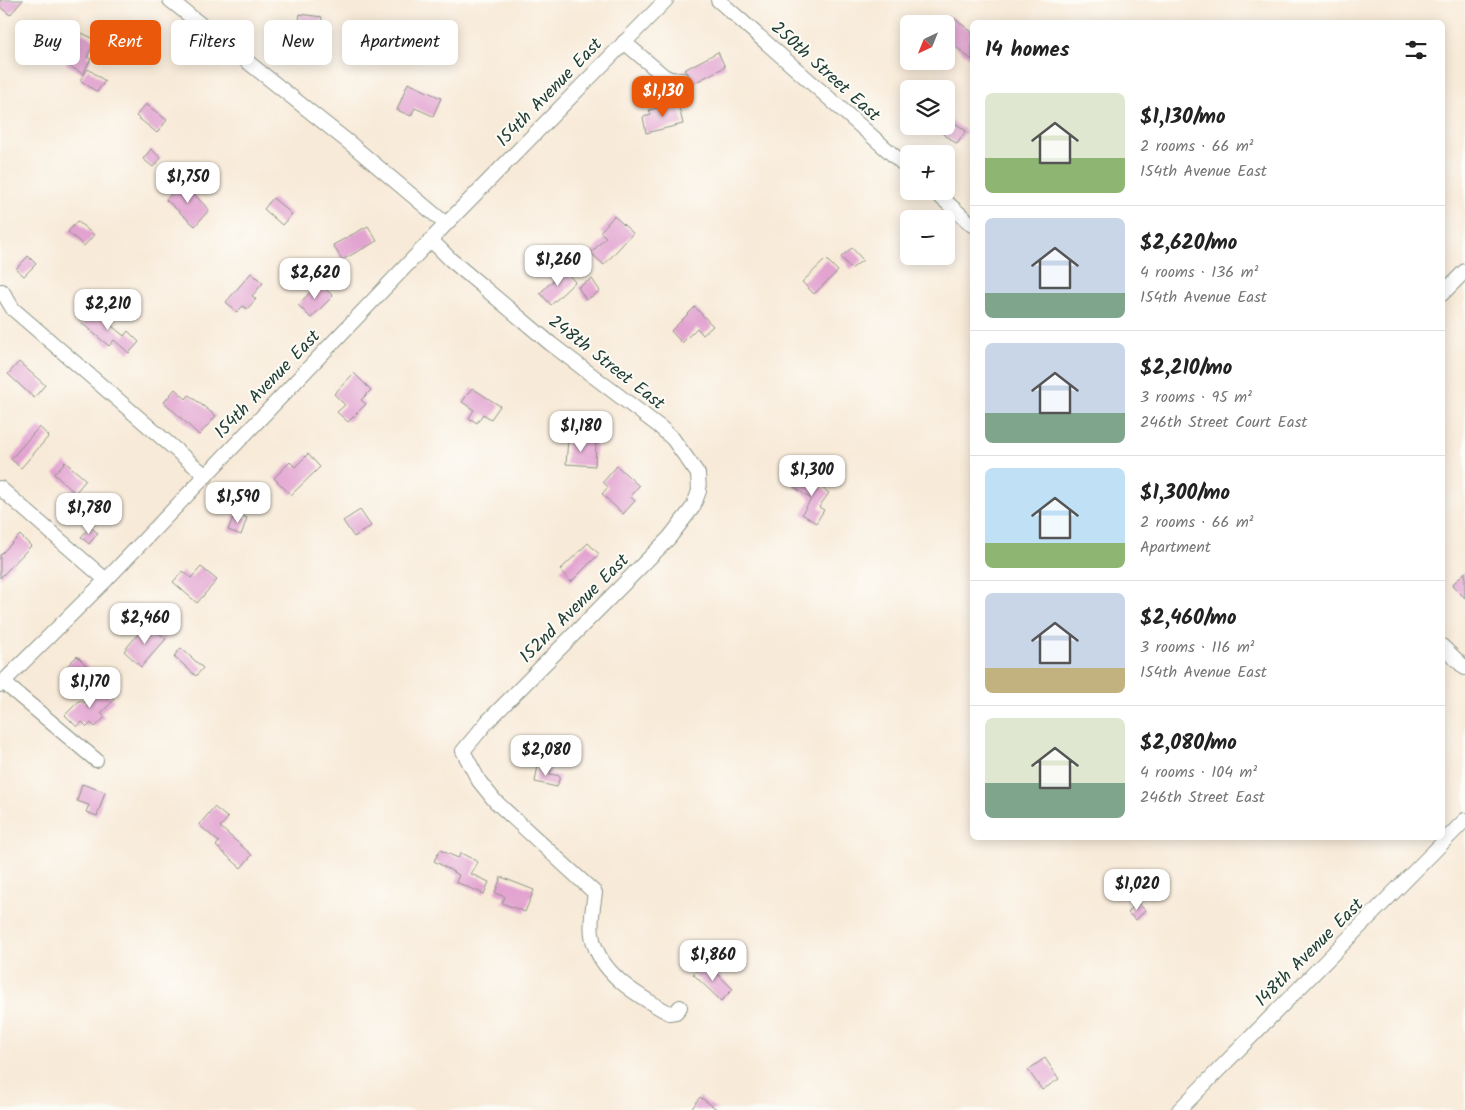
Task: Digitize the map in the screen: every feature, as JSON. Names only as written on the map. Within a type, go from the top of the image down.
[{"type":"street","points":[[170,0],[352,145],[446,224]]},
{"type":"street","name":"154th Avenue East","points":[[1,684],[106,580],[432,241],[446,224],[666,0]]},
{"type":"street","name":"250th Street East","points":[[718,0],[900,161]]},
{"type":"street","points":[[624,42],[664,76],[670,79],[682,80]]},
{"type":"street","points":[[944,200],[970,223]]},
{"type":"street","name":"248th Street East","points":[[432,241],[451,260],[551,344],[660,427],[673,439],[691,462],[698,474],[700,484]]},
{"type":"street","points":[[1445,291],[1465,271]]},
{"type":"street","points":[[2,291],[12,308],[206,476]]},
{"type":"street","name":"152nd Avenue East","points":[[680,1007],[676,1012],[669,1013],[626,986],[608,969],[596,950],[592,934],[594,893],[485,791],[463,751],[488,721],[669,538],[693,507],[697,500],[700,484]]},
{"type":"street","points":[[0,488],[106,580]]},
{"type":"street","points":[[1445,649],[1465,668]]},
{"type":"street","points":[[1,684],[96,760]]},
{"type":"street","name":"148th Avenue East","points":[[1179,1110],[1465,820]]},
{"type":"building","points":[[0,0],[23,0],[10,15],[0,7]]},
{"type":"building","points":[[300,14],[322,17],[322,20],[299,20]]},
{"type":"building","points":[[955,19],[970,30],[970,58],[955,46]]},
{"type":"building","points":[[82,33],[90,37],[90,51],[87,57],[90,61],[83,74],[68,65],[80,65],[80,37]]},
{"type":"building","points":[[718,52],[725,67],[692,84],[690,76],[684,70]]},
{"type":"building","points":[[88,69],[105,81],[97,92],[80,80]]},
{"type":"building","points":[[408,83],[441,98],[433,116],[415,108],[411,116],[397,110]]},
{"type":"building","points":[[678,103],[683,124],[646,133],[643,117],[651,115],[649,110]]},
{"type":"building","points":[[146,104],[167,120],[157,133],[136,116]]},
{"type":"building","points":[[955,123],[966,131],[957,144],[945,135],[955,135]]},
{"type":"building","points":[[151,149],[161,158],[153,167],[143,159]]},
{"type":"building","points":[[182,181],[209,210],[195,226],[166,200]]},
{"type":"building","points":[[273,198],[292,214],[282,225],[264,209]]},
{"type":"building","points":[[614,216],[633,233],[604,265],[591,253],[606,237],[600,232]]},
{"type":"building","points":[[77,221],[94,235],[84,246],[68,232]]},
{"type":"building","points":[[368,226],[377,241],[342,260],[333,245]]},
{"type":"building","points":[[852,248],[863,260],[851,269],[841,257]]},
{"type":"building","points":[[28,256],[36,264],[24,276],[16,269]]},
{"type":"building","points":[[826,259],[838,271],[814,294],[802,282]]},
{"type":"building","points":[[564,270],[575,282],[551,305],[540,293]]},
{"type":"building","points":[[251,273],[263,283],[252,296],[256,299],[247,309],[243,306],[237,312],[226,302]]},
{"type":"building","points":[[592,279],[600,291],[586,300],[578,287]]},
{"type":"building","points":[[319,283],[333,296],[311,318],[298,305]]},
{"type":"building","points":[[695,307],[713,326],[703,335],[697,328],[682,343],[671,331]]},
{"type":"building","points":[[90,308],[124,336],[128,331],[139,342],[129,353],[114,340],[109,346],[79,321]]},
{"type":"building","points":[[19,362],[45,385],[34,398],[8,374]]},
{"type":"building","points":[[354,373],[371,390],[361,400],[366,404],[348,422],[337,412],[345,405],[334,394]]},
{"type":"building","points":[[472,388],[500,406],[491,419],[483,414],[477,423],[469,418],[474,410],[462,402]]},
{"type":"building","points":[[175,389],[186,399],[189,395],[216,416],[199,435],[164,402]]},
{"type":"building","points":[[39,427],[49,436],[21,468],[11,459]]},
{"type":"building","points":[[568,439],[596,441],[595,466],[566,464]]},
{"type":"building","points":[[308,454],[320,467],[291,495],[274,478],[290,462],[295,467]]},
{"type":"building","points":[[65,462],[86,480],[75,493],[54,474]]},
{"type":"building","points":[[617,466],[639,486],[630,496],[635,501],[623,514],[602,494],[608,487],[603,482]]},
{"type":"building","points":[[803,473],[829,493],[819,507],[824,510],[816,523],[802,514],[811,499],[794,487]]},
{"type":"building","points":[[360,510],[371,526],[354,537],[343,521]]},
{"type":"building","points":[[235,513],[247,518],[241,535],[228,530]]},
{"type":"building","points":[[90,527],[98,533],[89,544],[81,537]]},
{"type":"building","points":[[20,535],[31,546],[0,578],[0,555]]},
{"type":"building","points":[[588,543],[599,554],[571,582],[560,570]]},
{"type":"building","points":[[201,567],[217,580],[197,603],[173,582],[183,571],[191,578]]},
{"type":"building","points":[[1465,572],[1465,598],[1452,585]]},
{"type":"building","points":[[147,623],[166,639],[141,667],[124,651]]},
{"type":"building","points":[[181,648],[203,668],[196,676],[174,656]]},
{"type":"building","points":[[77,656],[89,668],[79,678],[67,666]]},
{"type":"building","points":[[100,687],[114,700],[101,713],[105,717],[95,727],[91,723],[87,727],[82,722],[77,727],[65,715],[80,700],[84,703]]},
{"type":"building","points":[[538,765],[551,768],[550,774],[560,776],[557,787],[535,782]]},
{"type":"building","points":[[82,784],[105,792],[97,816],[86,812],[89,805],[77,801]]},
{"type":"building","points":[[214,807],[228,818],[220,827],[252,855],[241,868],[216,846],[219,842],[199,825]]},
{"type":"building","points":[[440,850],[458,858],[461,853],[478,862],[471,874],[489,882],[484,894],[456,882],[459,875],[434,861]]},
{"type":"building","points":[[501,877],[534,890],[525,912],[502,903],[505,897],[495,893]]},
{"type":"building","points":[[1137,902],[1145,910],[1136,920],[1128,913]]},
{"type":"building","points":[[705,962],[733,989],[721,1001],[693,974]]},
{"type":"building","points":[[1045,1058],[1059,1079],[1042,1090],[1028,1070]]},
{"type":"building","points":[[700,1097],[718,1110],[691,1110]]}]
